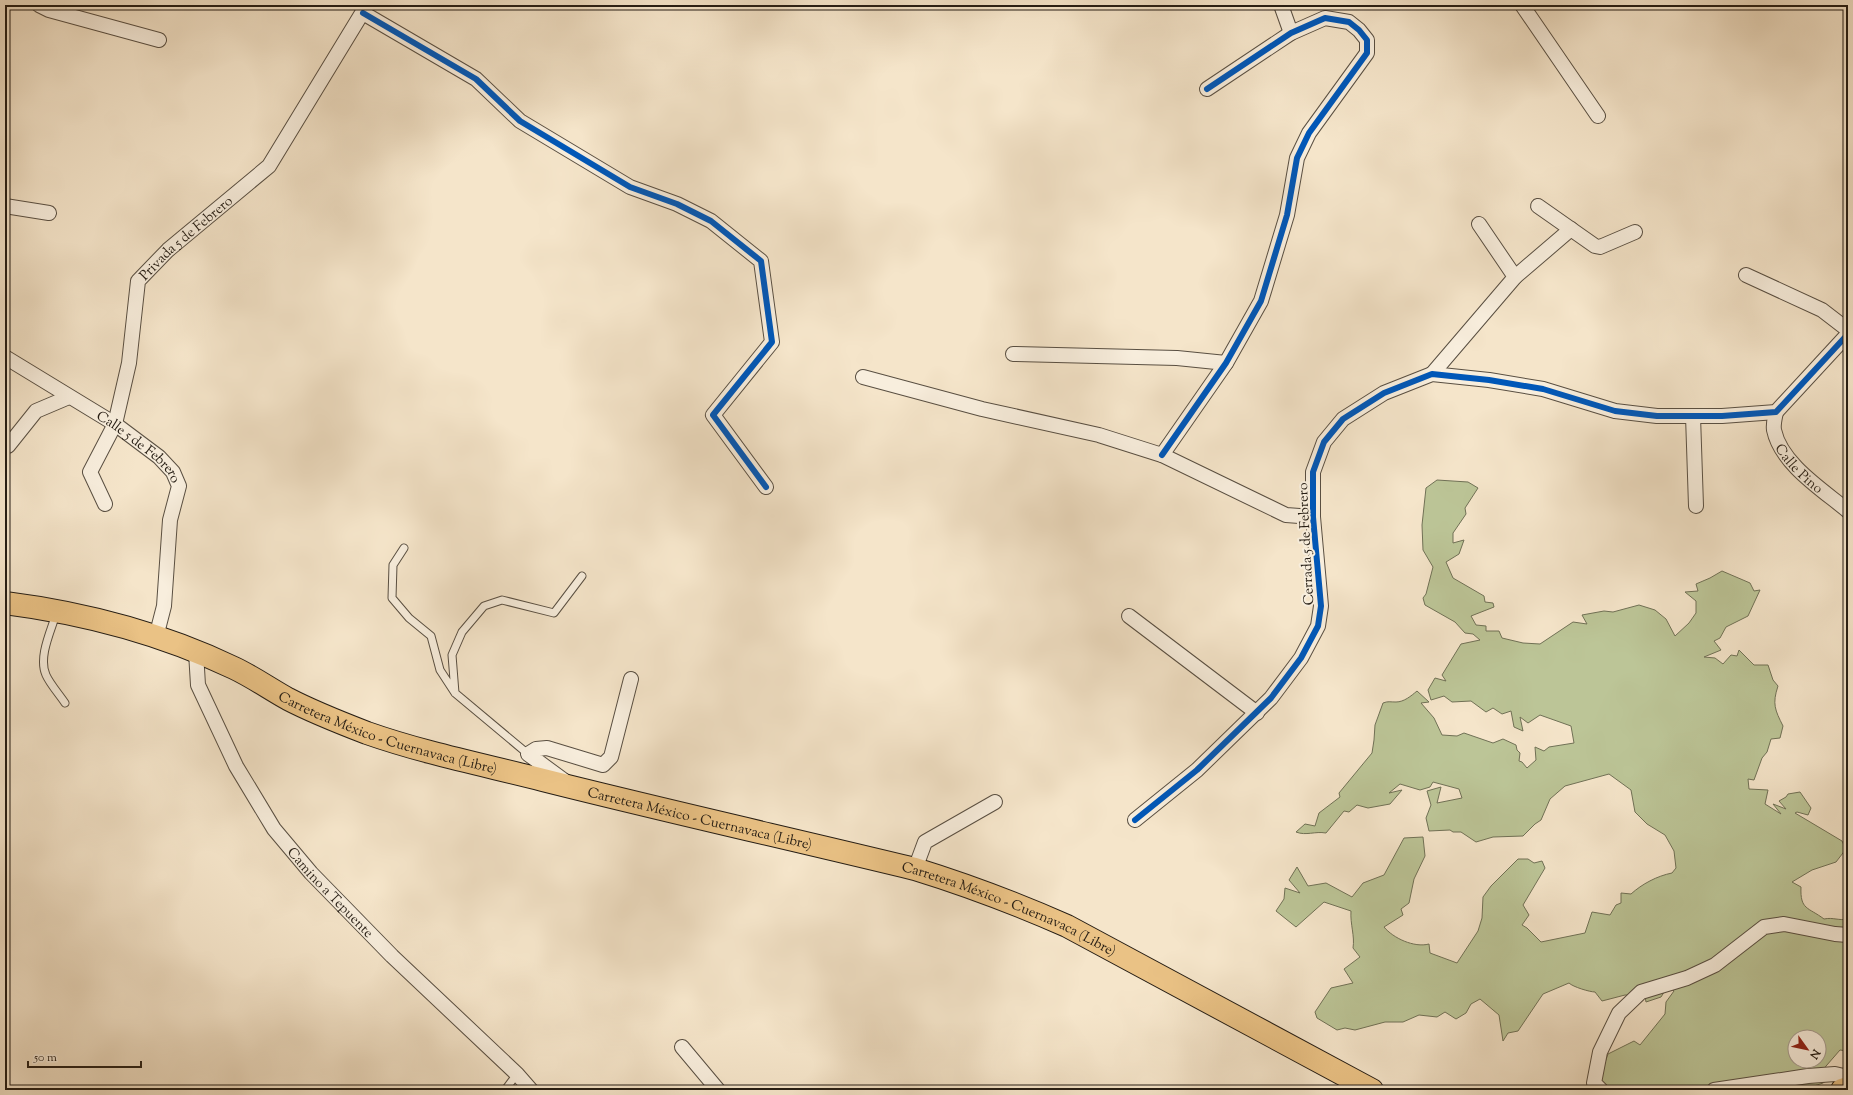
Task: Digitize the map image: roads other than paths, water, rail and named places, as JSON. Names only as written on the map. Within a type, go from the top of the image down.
[{"type":"main road","name":"Carretera México - Cuernavaca (Libre)","points":[[5,603],[98,620],[156,636],[236,669],[290,700],[368,733],[434,752],[575,788],[915,869],[958,882],[1018,904],[1067,926],[1372,1090]]},
{"type":"main road","points":[[1842,1090],[1848,1088]]},
{"type":"street","points":[[40,5],[50,10],[160,40]]},
{"type":"street","points":[[1281,5],[1291,33]]},
{"type":"street","points":[[1522,5],[1598,116]]},
{"type":"street","points":[[365,9],[476,79],[520,121],[630,187],[676,204],[711,221],[761,260],[772,342],[713,415],[766,487]]},
{"type":"street","name":"Privada 5 de Febrero","points":[[105,504],[90,472],[115,424],[129,363],[138,281],[168,250],[269,166],[365,9]]},
{"type":"street","points":[[1162,455],[1226,363],[1261,301],[1287,215],[1297,158],[1309,133],[1367,53],[1367,40],[1359,30],[1349,22],[1325,18],[1291,33],[1207,89]]},
{"type":"street","points":[[5,206],[49,213]]},
{"type":"street","points":[[1538,206],[1595,246],[1600,247],[1635,232]]},
{"type":"street","points":[[1479,224],[1515,277]]},
{"type":"street","points":[[1432,374],[1515,277],[1571,229]]},
{"type":"street","points":[[1746,274],[1822,310],[1848,330]]},
{"type":"street","points":[[1776,412],[1848,334]]},
{"type":"street","points":[[1013,354],[1177,358],[1226,363]]},
{"type":"street","name":"Calle 5 de Febrero","points":[[5,357],[69,398],[115,424],[159,457],[173,472],[179,486],[170,520],[164,606],[156,636]]},
{"type":"street","name":"Cerrada 5 de Febrero","points":[[1135,820],[1197,770],[1257,713],[1271,698],[1301,658],[1318,626],[1321,606],[1313,517],[1313,472],[1324,442],[1343,419],[1384,393],[1432,374],[1490,380],[1543,389],[1615,411],[1657,416],[1722,416],[1776,412]]},
{"type":"street","points":[[863,377],[982,409],[1099,435],[1162,455],[1286,515],[1313,517]]},
{"type":"street","points":[[8,446],[36,412],[69,398]]},
{"type":"street","name":"Calle Pino","points":[[1776,412],[1773,428],[1779,446],[1798,470],[1848,511]]},
{"type":"street","points":[[1694,416],[1696,506]]},
{"type":"street","points":[[1129,616],[1257,713]]},
{"type":"street","name":"Camino a Tepuente","points":[[196,652],[198,685],[236,766],[274,829],[311,873],[392,956],[517,1074],[531,1090]]},
{"type":"street","points":[[575,788],[528,754],[536,749],[547,748],[603,765],[611,757],[631,679]]},
{"type":"street","points":[[915,869],[925,842],[995,802]]},
{"type":"street","points":[[1601,1090],[1594,1083],[1600,1052],[1618,1013],[1641,992],[1687,978],[1715,965],[1764,927],[1784,924],[1835,934],[1848,935]]},
{"type":"street","points":[[682,1047],[718,1090]]},
{"type":"street","points":[[1714,1090],[1808,1076],[1835,1074],[1848,1077]]},
{"type":"lane","points":[[404,548],[393,565],[392,598],[409,618],[431,636],[440,670],[455,693],[528,754]]},
{"type":"lane","points":[[455,693],[452,655],[462,632],[484,606],[502,600],[554,613],[582,576]]},
{"type":"lane","points":[[57,612],[44,653],[44,665],[46,675],[65,703]]},
{"type":"lane","points":[[505,1090],[517,1074]]}]
